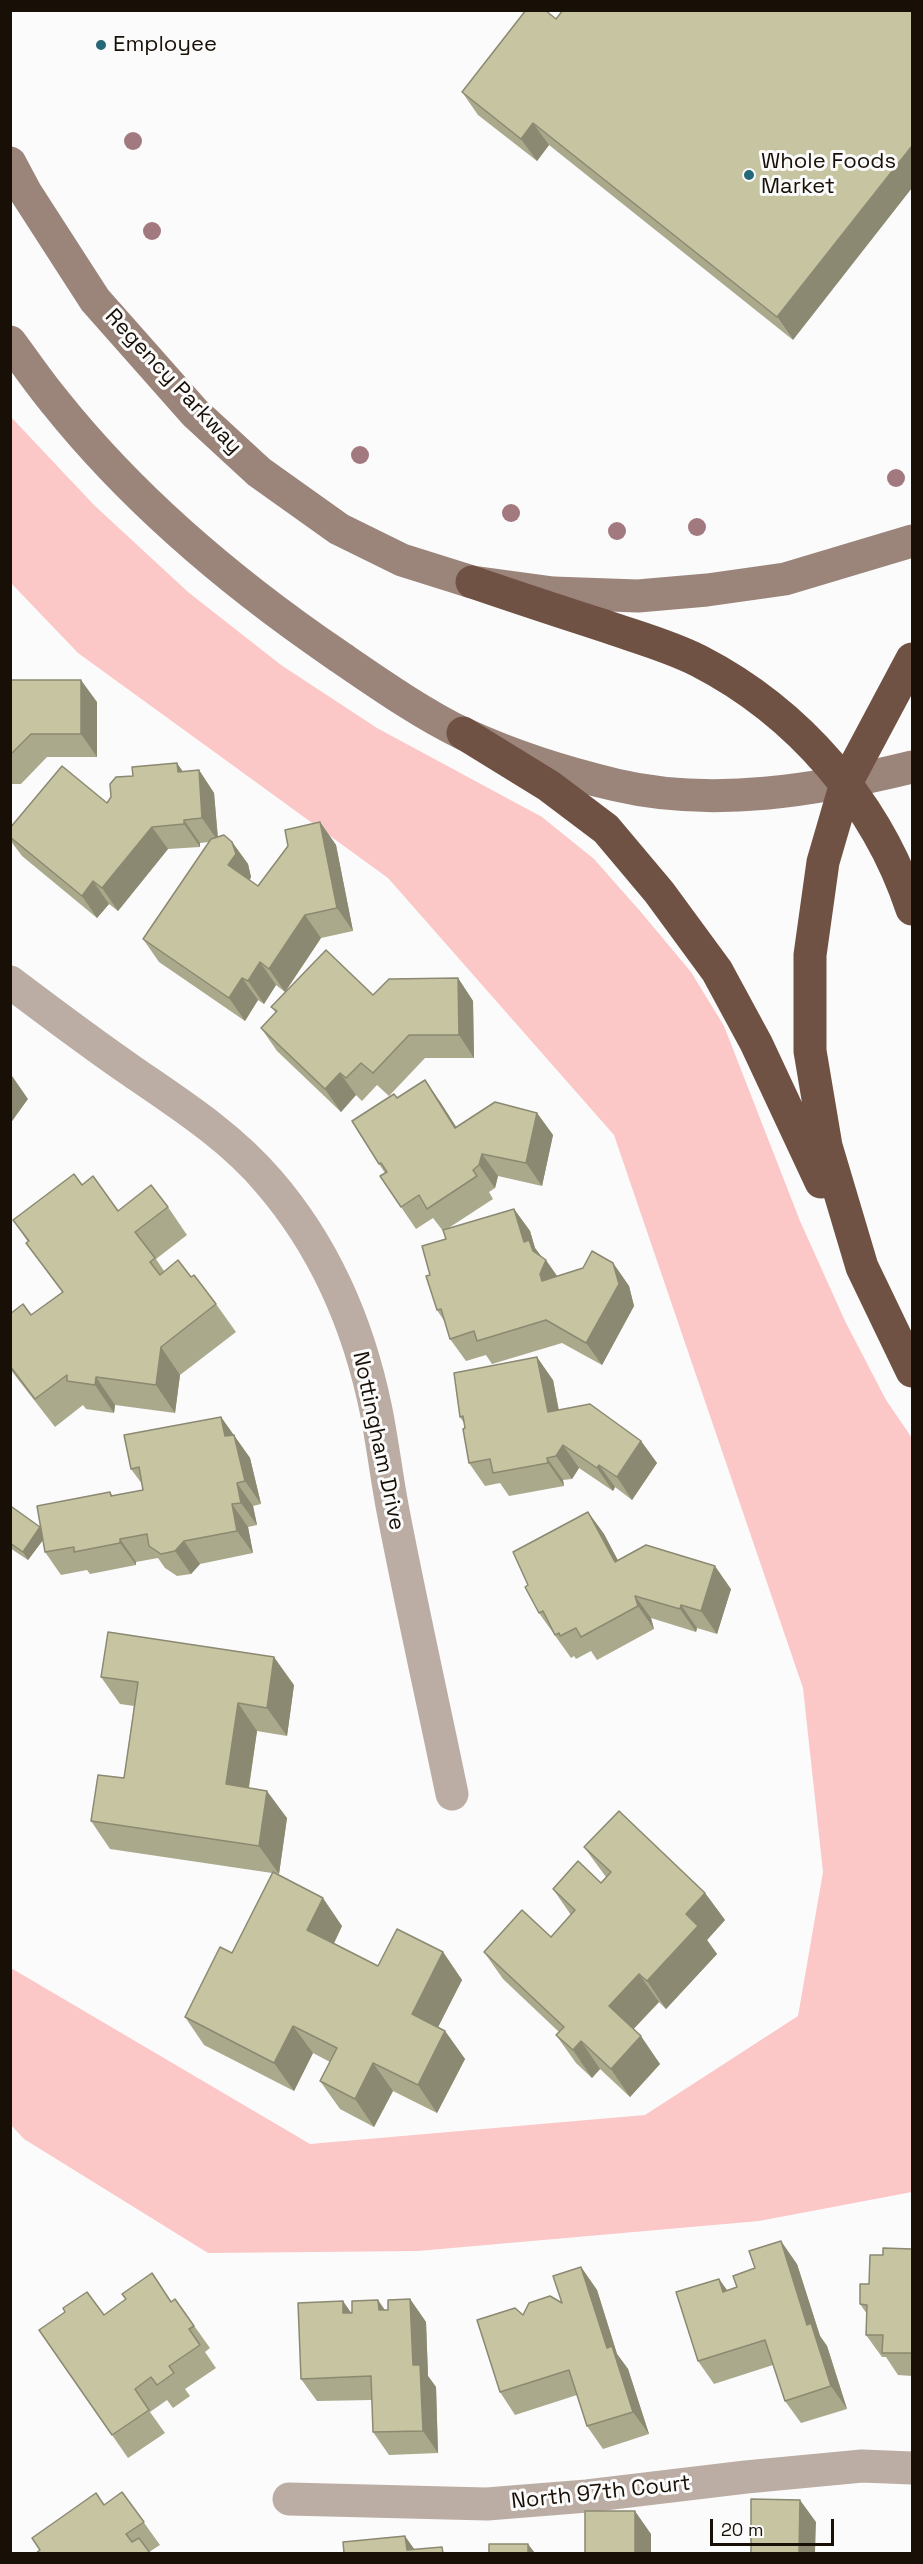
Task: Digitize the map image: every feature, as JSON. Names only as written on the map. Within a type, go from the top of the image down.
[{"type":"highway","points":[[472,582],[631,635],[697,661],[752,693],[801,734],[846,783],[883,840],[912,909]]},
{"type":"highway","points":[[862,1267],[826,1146],[810,1050],[810,955],[823,862],[846,783],[912,659]]},
{"type":"highway","points":[[463,733],[549,786],[606,829],[659,892],[723,981],[756,1043],[912,1371]]},
{"type":"main road","name":"Regency Parkway","points":[[10,163],[26,193],[95,300],[195,413],[259,472],[339,529],[402,560],[472,582],[553,593],[638,596],[680,593],[785,579],[912,542]]},
{"type":"main road","points":[[10,342],[56,403],[110,464],[186,540],[284,619],[379,684],[463,733],[535,761],[617,786],[688,795],[756,793],[846,783],[912,767]]},
{"type":"street","name":"Nottingham Drive","points":[[10,982],[74,1031],[220,1132],[269,1181],[309,1234],[346,1310],[364,1362],[452,1794]]},
{"type":"street","name":"North 97th Court","points":[[289,2499],[487,2504],[862,2466],[912,2468]]},
{"type":"shaded area","points":[[10,416],[94,505],[188,592],[281,665],[377,728],[542,817],[594,859],[691,972],[724,1026],[800,1221],[845,1321],[886,1400],[912,1438],[912,2192],[759,2221],[418,2251],[208,2253],[24,2139],[11,2125],[11,1968],[310,2144],[645,2115],[798,2016],[823,1872],[803,1688],[614,1135],[388,878],[78,653],[11,583]]},
{"type":"building","name":"Whole Foods Market","points":[[526,10],[545,10],[556,19],[563,10],[912,10],[912,146],[777,317],[533,123],[521,139],[462,92]]},
{"type":"building","points":[[10,680],[81,680],[81,734],[31,734],[10,755]]},
{"type":"building","points":[[177,763],[178,772],[199,770],[202,818],[184,820],[184,824],[152,827],[102,888],[93,881],[82,896],[10,837],[10,828],[62,766],[107,803],[111,797],[110,784],[116,777],[133,776],[132,767]]},
{"type":"building","points":[[320,822],[337,908],[305,915],[269,969],[260,962],[248,981],[242,978],[229,998],[143,939],[211,839],[224,835],[232,842],[236,854],[228,865],[258,886],[288,846],[285,830]]},
{"type":"building","points":[[326,950],[373,995],[389,979],[458,978],[459,1035],[409,1035],[373,1073],[361,1063],[346,1078],[340,1073],[325,1089],[261,1028],[277,1011],[271,1007]]},
{"type":"building","points":[[425,1080],[455,1128],[495,1102],[537,1113],[526,1163],[482,1154],[479,1165],[473,1170],[477,1176],[427,1209],[419,1195],[401,1207],[380,1176],[387,1172],[381,1163],[379,1164],[352,1121],[394,1094],[397,1098]]},
{"type":"building","points":[[74,1174],[82,1185],[93,1176],[118,1211],[151,1185],[168,1207],[135,1232],[155,1258],[150,1262],[160,1275],[178,1260],[191,1277],[194,1275],[216,1304],[161,1347],[156,1385],[96,1377],[95,1385],[67,1381],[67,1375],[35,1399],[10,1366],[10,1314],[23,1304],[31,1315],[63,1292],[26,1243],[29,1241],[13,1220]]},
{"type":"building","points":[[514,1209],[524,1242],[529,1240],[533,1251],[546,1260],[540,1274],[542,1281],[583,1268],[592,1251],[613,1263],[619,1284],[586,1343],[546,1320],[477,1341],[474,1331],[450,1339],[441,1309],[437,1310],[426,1276],[430,1275],[422,1246],[446,1239],[443,1230]]},
{"type":"building","points":[[537,1357],[548,1412],[590,1404],[641,1441],[617,1477],[599,1465],[597,1468],[563,1445],[556,1456],[547,1458],[548,1463],[493,1473],[490,1459],[469,1463],[463,1416],[460,1417],[454,1373]]},
{"type":"building","points":[[221,1417],[225,1436],[234,1435],[245,1481],[237,1483],[241,1503],[232,1504],[237,1531],[184,1541],[175,1551],[161,1554],[149,1546],[147,1534],[120,1539],[120,1543],[74,1552],[74,1547],[45,1552],[37,1506],[110,1492],[111,1496],[143,1490],[139,1467],[131,1469],[124,1435]]},
{"type":"building","points":[[12,1507],[40,1527],[23,1552],[10,1543],[10,1509]]},
{"type":"building","points":[[588,1512],[615,1562],[646,1545],[715,1566],[701,1611],[681,1605],[680,1609],[635,1596],[638,1606],[581,1637],[576,1628],[560,1636],[559,1633],[555,1635],[543,1611],[539,1613],[525,1587],[528,1585],[513,1552]]},
{"type":"building","points":[[108,1632],[274,1657],[267,1708],[238,1703],[226,1784],[267,1791],[259,1846],[91,1821],[98,1775],[124,1778],[138,1682],[101,1677]]},
{"type":"building","points":[[619,1811],[705,1893],[686,1914],[698,1926],[647,1981],[639,1974],[609,2006],[641,2036],[611,2069],[581,2041],[573,2050],[556,2035],[564,2027],[484,1952],[522,1910],[551,1937],[575,1910],[553,1889],[578,1861],[601,1883],[611,1872],[584,1847]]},
{"type":"building","points":[[273,1872],[323,1898],[307,1930],[378,1966],[397,1929],[443,1952],[412,2014],[445,2031],[418,2085],[373,2063],[355,2099],[320,2081],[337,2048],[293,2026],[274,2063],[185,2017],[220,1947],[232,1953]]},
{"type":"building","points":[[781,2241],[807,2325],[811,2323],[831,2386],[785,2401],[765,2340],[698,2361],[676,2292],[719,2279],[723,2292],[737,2287],[733,2276],[755,2268],[749,2251]]},
{"type":"building","points":[[883,2248],[912,2249],[912,2353],[882,2353],[883,2335],[866,2335],[867,2305],[860,2304],[860,2284],[869,2284],[870,2255],[883,2255]]},
{"type":"building","points":[[581,2267],[607,2348],[612,2346],[633,2412],[587,2426],[569,2370],[500,2392],[477,2320],[515,2308],[523,2315],[529,2303],[550,2296],[562,2303],[553,2276]]},
{"type":"building","points":[[152,2273],[171,2302],[175,2299],[194,2326],[189,2329],[200,2345],[169,2366],[174,2373],[157,2385],[151,2377],[135,2389],[149,2410],[112,2435],[39,2330],[65,2312],[63,2308],[87,2292],[104,2315],[126,2299],[122,2294]]},
{"type":"building","points":[[410,2299],[413,2365],[420,2365],[423,2431],[373,2432],[371,2376],[301,2379],[298,2303],[343,2301],[343,2313],[352,2313],[352,2301],[378,2300],[379,2310],[388,2310],[388,2300]]},
{"type":"building","points":[[122,2492],[144,2522],[126,2534],[132,2542],[139,2538],[150,2553],[36,2553],[40,2550],[32,2538],[96,2493],[104,2505]]},
{"type":"building","points":[[751,2499],[800,2500],[799,2553],[751,2553]]},
{"type":"building","points":[[585,2511],[635,2511],[635,2553],[585,2553]]},
{"type":"building","points":[[405,2536],[407,2550],[442,2547],[443,2553],[344,2553],[343,2542]]},
{"type":"building","points":[[489,2544],[528,2544],[528,2553],[489,2553]]},
{"type":"place","name":"Employee","points":[[101,45]]},
{"type":"place","name":"Whole Foods Market","points":[[749,175]]}]
